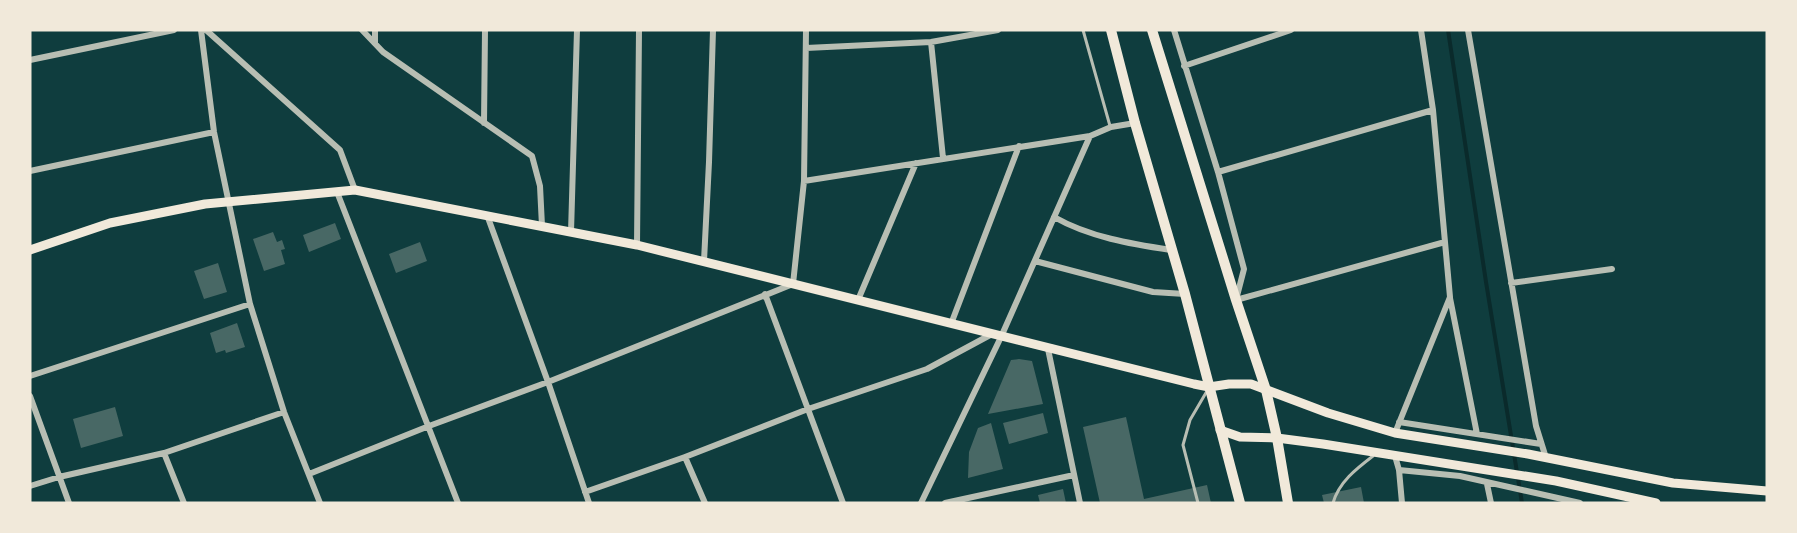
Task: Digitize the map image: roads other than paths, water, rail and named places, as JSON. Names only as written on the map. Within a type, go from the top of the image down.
[{"type":"highway","points":[[1111,30],[1135,123],[1185,294],[1240,503]]},
{"type":"highway","points":[[1152,30],[1266,390],[1288,503]]},
{"type":"main road","points":[[30,250],[110,223],[206,204],[355,190],[637,245],[1048,349],[1209,387],[1251,384],[1328,413],[1395,433],[1528,454],[1673,483],[1767,491]]},
{"type":"main road","points":[[1220,430],[1240,437],[1277,438],[1556,481],[1656,503]]},
{"type":"street","points":[[30,60],[174,30]]},
{"type":"street","points":[[201,30],[214,132],[250,304],[284,412],[320,503]]},
{"type":"street","points":[[206,30],[340,150],[355,190]]},
{"type":"street","points":[[362,30],[383,52],[532,156],[540,186],[542,226]]},
{"type":"street","points":[[375,30],[375,44]]},
{"type":"street","points":[[484,123],[485,30]]},
{"type":"street","points":[[571,232],[577,30]]},
{"type":"street","points":[[637,245],[639,30]]},
{"type":"street","points":[[704,261],[713,30]]},
{"type":"street","points":[[309,474],[548,382],[792,284],[804,181],[806,30]]},
{"type":"street","points":[[806,48],[931,42],[998,30]]},
{"type":"street","points":[[1174,30],[1218,172],[1244,269],[1236,300],[1445,242]]},
{"type":"street","points":[[1184,66],[1291,30]]},
{"type":"street","points":[[1421,30],[1433,110],[1450,297],[1477,434]]},
{"type":"street","points":[[1468,30],[1536,426],[1546,458]]},
{"type":"street","points":[[931,42],[944,158]]},
{"type":"street","points":[[1218,172],[1433,110]]},
{"type":"street","points":[[804,181],[1090,136],[1111,127],[1135,123]]},
{"type":"street","points":[[30,171],[214,132]]},
{"type":"street","points":[[921,503],[997,336],[1035,261],[1090,136]]},
{"type":"street","points":[[951,324],[1019,146]]},
{"type":"street","points":[[858,300],[916,163]]},
{"type":"street","points":[[337,192],[458,503]]},
{"type":"street","points":[[487,215],[589,503]]},
{"type":"street","points":[[1054,217],[1069,225],[1131,244],[1171,250]]},
{"type":"street","points":[[1035,261],[1153,292],[1185,294]]},
{"type":"street","points":[[1511,283],[1612,269]]},
{"type":"street","points":[[765,294],[843,503]]},
{"type":"street","points":[[1395,433],[1450,297]]},
{"type":"street","points":[[30,376],[250,304]]},
{"type":"street","points":[[585,492],[685,457],[808,409],[927,369],[997,336]]},
{"type":"street","points":[[1048,349],[1080,503]]},
{"type":"street","points":[[30,396],[69,503]]},
{"type":"street","points":[[30,486],[59,477],[164,453],[284,412]]},
{"type":"street","points":[[1399,422],[1542,444]]},
{"type":"street","points":[[164,453],[184,503]]},
{"type":"street","points":[[1395,456],[1399,470],[1402,503]]},
{"type":"street","points":[[685,457],[705,503]]},
{"type":"street","points":[[1399,470],[1460,476],[1532,492],[1551,500],[1580,503]]},
{"type":"street","points":[[945,503],[1074,475]]},
{"type":"street","points":[[1488,484],[1491,503]]},
{"type":"lane","points":[[1083,30],[1111,127]]},
{"type":"lane","points":[[1198,503],[1183,445],[1190,420],[1209,387]]},
{"type":"lane","points":[[1333,503],[1336,491],[1352,472],[1377,453]]},
{"type":"waterway","points":[[1448,30],[1522,503]]}]
